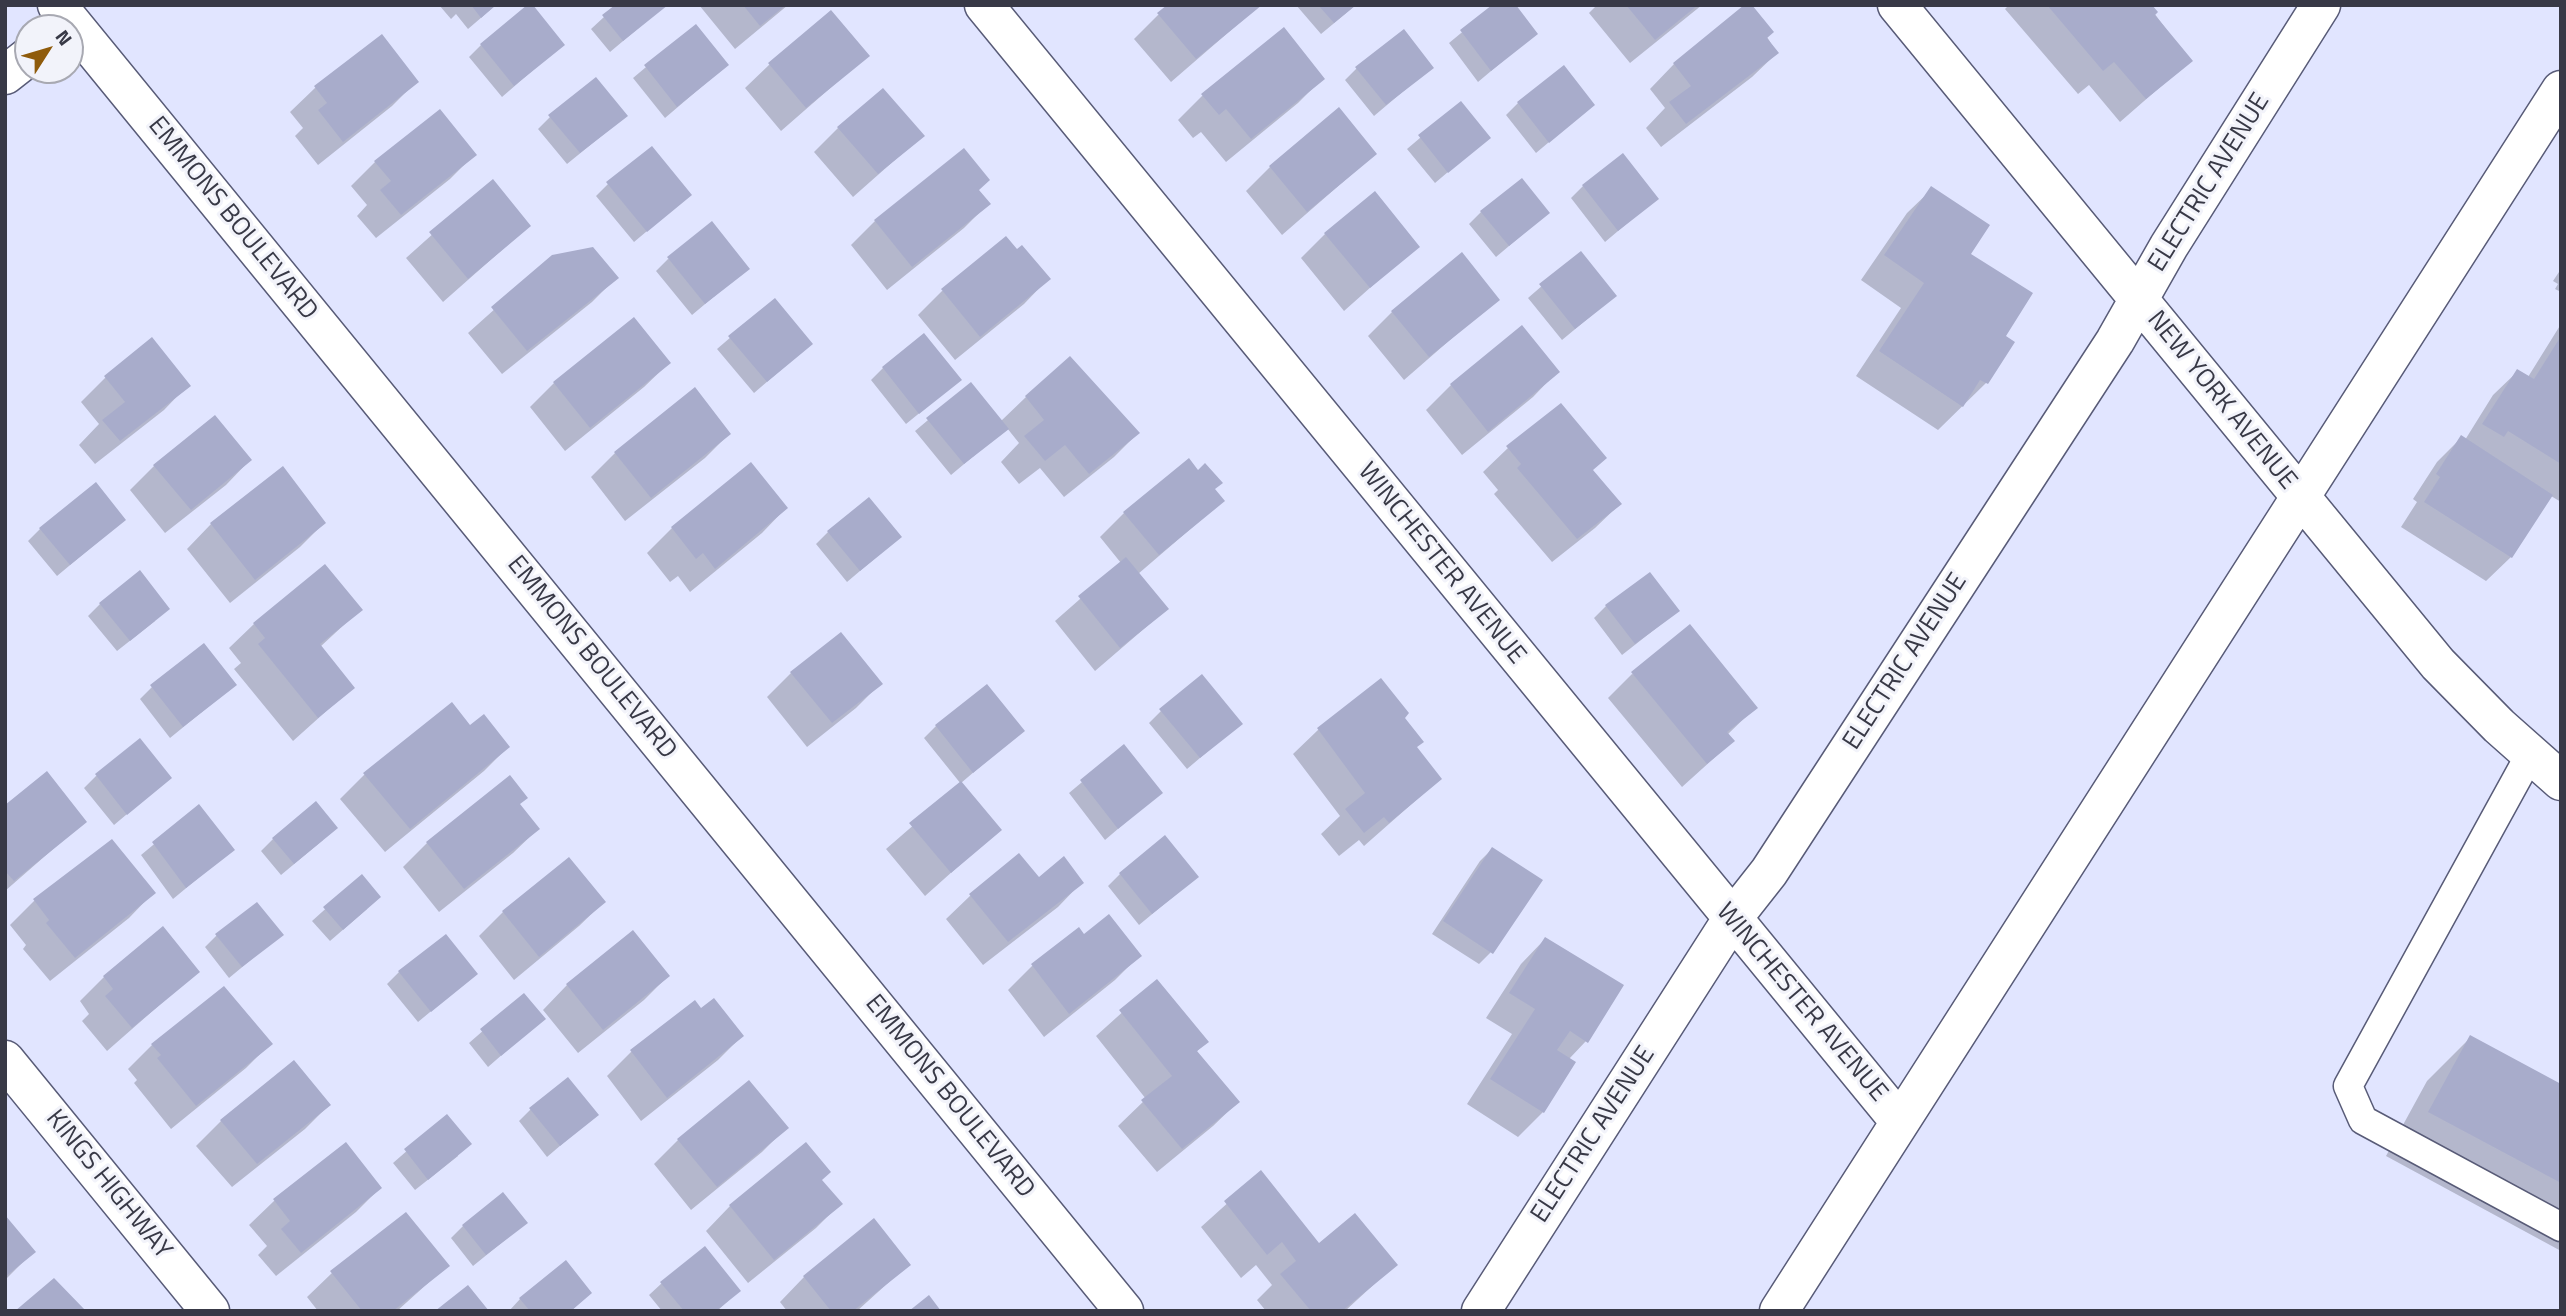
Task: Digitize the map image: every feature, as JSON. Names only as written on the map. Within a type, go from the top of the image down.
[{"type":"street","name":"WINCHESTER AVENUE","points":[[984,5],[1900,1122]]},
{"type":"street","name":"NEW YORK AVENUE","points":[[1897,5],[2438,664],[2561,780]]},
{"type":"street","name":"ELECTRIC AVENUE","points":[[1480,1311],[1732,919],[1769,872],[2115,341],[2320,5]]},
{"type":"street","name":"EMMONS BOULEVARD","points":[[84,32],[1124,1311]]},
{"type":"street","points":[[1779,1311],[2561,90]]},
{"type":"street","name":"KINGS HIGHWAY","points":[[5,1060],[210,1311]]},
{"type":"lane","points":[[2530,753],[2348,1086],[2362,1120],[2561,1227]]},
{"type":"building","points":[[471,5],[496,5],[481,18]]},
{"type":"building","points":[[527,5],[533,5],[565,45],[514,86],[480,44]]},
{"type":"building","points":[[615,5],[668,5],[623,41],[602,15]]},
{"type":"building","points":[[743,5],[786,5],[760,26]]},
{"type":"building","points":[[1167,5],[1262,5],[1196,59],[1157,13]]},
{"type":"building","points":[[1318,5],[1356,5],[1334,23]]},
{"type":"building","points":[[1492,5],[1516,5],[1538,34],[1491,71],[1460,30]]},
{"type":"building","points":[[1626,5],[1698,5],[1655,40]]},
{"type":"building","points":[[1744,5],[1752,5],[1774,32],[1767,38],[1779,53],[1686,124],[1669,102],[1691,86],[1673,63]]},
{"type":"building","points":[[2047,5],[2152,5],[2158,12],[2155,15],[2193,61],[2146,99],[2114,62],[2103,71]]},
{"type":"building","points":[[831,10],[870,56],[806,108],[768,63]]},
{"type":"building","points":[[696,24],[729,65],[677,107],[644,65]]},
{"type":"building","points":[[1284,27],[1325,79],[1251,139],[1226,109],[1219,115],[1201,94]]},
{"type":"building","points":[[1404,29],[1434,68],[1386,105],[1355,67]]},
{"type":"building","points":[[382,34],[419,82],[343,142],[318,110],[327,103],[314,86]]},
{"type":"building","points":[[1564,65],[1595,105],[1549,143],[1517,102]]},
{"type":"building","points":[[596,77],[628,116],[580,153],[548,115]]},
{"type":"building","points":[[883,88],[925,136],[878,174],[837,127]]},
{"type":"building","points":[[1461,101],[1491,138],[1448,173],[1418,135]]},
{"type":"building","points":[[1339,107],[1377,154],[1307,212],[1269,166]]},
{"type":"building","points":[[440,109],[477,155],[401,215],[380,190],[391,181],[374,161]]},
{"type":"building","points":[[652,146],[692,195],[647,232],[606,182]]},
{"type":"building","points":[[964,148],[990,180],[979,190],[991,204],[912,267],[874,220]]},
{"type":"building","points":[[1623,153],[1659,199],[1618,231],[1582,185]]},
{"type":"building","points":[[1522,178],[1550,213],[1509,246],[1480,211]]},
{"type":"building","points":[[493,179],[531,226],[468,279],[429,232]]},
{"type":"building","points":[[1931,186],[1990,225],[1971,254],[2033,293],[2006,336],[2015,342],[1988,384],[1980,380],[1963,407],[1879,351],[1924,283],[1884,255]]},
{"type":"building","points":[[1375,191],[1420,247],[1370,288],[1324,233]]},
{"type":"building","points":[[712,221],[750,269],[705,304],[667,257]]},
{"type":"building","points":[[1006,236],[1017,249],[1022,245],[1051,279],[980,337],[941,289]]},
{"type":"building","points":[[593,247],[619,278],[527,351],[491,307],[552,255]]},
{"type":"building","points":[[1581,251],[1617,296],[1575,329],[1539,284]]},
{"type":"building","points":[[1462,252],[1500,300],[1429,357],[1391,311]]},
{"type":"building","points":[[775,298],[813,344],[767,382],[728,336]]},
{"type":"building","points":[[634,317],[671,363],[590,428],[553,382]]},
{"type":"building","points":[[1522,325],[1560,372],[1488,432],[1450,384]]},
{"type":"building","points":[[924,333],[962,380],[919,414],[882,367]]},
{"type":"building","points":[[2561,336],[2561,464],[2508,431],[2504,437],[2482,424],[2517,369],[2534,379]]},
{"type":"building","points":[[152,337],[191,386],[120,441],[102,420],[125,402],[104,376]]},
{"type":"building","points":[[1070,356],[1140,433],[1089,474],[1065,445],[1045,461],[1024,436],[1044,420],[1025,396]]},
{"type":"building","points":[[971,382],[1009,429],[964,464],[926,418]]},
{"type":"building","points":[[695,387],[731,434],[651,498],[614,452]]},
{"type":"building","points":[[1561,403],[1607,458],[1593,470],[1622,504],[1577,539],[1517,468],[1521,464],[1506,446]]},
{"type":"building","points":[[215,415],[252,460],[191,510],[153,465]]},
{"type":"building","points":[[2461,435],[2553,495],[2512,558],[2424,502],[2440,477],[2436,474]]},
{"type":"building","points":[[1189,458],[1198,470],[1205,463],[1223,483],[1215,489],[1225,501],[1159,555],[1123,512]]},
{"type":"building","points":[[751,462],[788,508],[715,569],[703,553],[696,559],[671,527]]},
{"type":"building","points":[[283,466],[326,523],[255,580],[210,523]]},
{"type":"building","points":[[96,482],[126,520],[70,565],[39,528]]},
{"type":"building","points":[[869,497],[902,537],[860,571],[827,531]]},
{"type":"building","points":[[1126,557],[1169,609],[1120,648],[1078,596]]},
{"type":"building","points":[[325,564],[363,610],[320,644],[355,688],[318,718],[258,644],[265,638],[253,623]]},
{"type":"building","points":[[140,570],[170,609],[130,641],[99,603]]},
{"type":"building","points":[[1650,572],[1680,611],[1635,644],[1605,605]]},
{"type":"building","points":[[1690,624],[1758,708],[1727,732],[1735,741],[1707,764],[1631,672]]},
{"type":"building","points":[[841,632],[883,684],[832,723],[790,672]]},
{"type":"building","points":[[204,643],[237,685],[183,727],[150,685]]},
{"type":"building","points":[[1202,674],[1243,724],[1200,758],[1159,709]]},
{"type":"building","points":[[1381,678],[1409,713],[1405,718],[1424,742],[1417,747],[1442,779],[1389,823],[1384,817],[1364,833],[1345,809],[1365,793],[1317,728]]},
{"type":"building","points":[[987,684],[1025,731],[973,773],[935,725]]},
{"type":"building","points":[[452,702],[470,725],[484,714],[510,747],[410,829],[363,773]]},
{"type":"building","points":[[140,738],[172,778],[127,815],[95,774]]},
{"type":"building","points":[[1124,744],[1163,793],[1118,829],[1080,780]]},
{"type":"building","points":[[47,771],[87,822],[14,881],[5,871],[5,805]]},
{"type":"building","points":[[510,775],[528,798],[520,804],[540,829],[464,889],[426,842]]},
{"type":"building","points":[[961,781],[1002,830],[951,873],[909,823]]},
{"type":"building","points":[[316,801],[338,828],[294,864],[272,838]]},
{"type":"building","points":[[199,804],[235,850],[186,888],[152,842]]},
{"type":"building","points":[[1165,835],[1199,877],[1152,914],[1119,873]]},
{"type":"building","points":[[112,839],[156,893],[75,958],[46,923],[49,920],[33,899]]},
{"type":"building","points":[[1492,847],[1543,880],[1493,954],[1443,921]]},
{"type":"building","points":[[1019,853],[1039,877],[1064,856],[1084,883],[1008,942],[969,894]]},
{"type":"building","points":[[569,857],[606,902],[539,957],[502,911]]},
{"type":"building","points":[[362,874],[381,897],[343,930],[323,907]]},
{"type":"building","points":[[257,902],[284,935],[242,967],[215,934]]},
{"type":"building","points":[[1109,914],[1142,956],[1069,1014],[1031,964],[1079,927],[1084,934]]},
{"type":"building","points":[[163,926],[200,972],[132,1028],[105,996],[113,989],[103,976]]},
{"type":"building","points":[[633,930],[670,976],[603,1030],[566,984]]},
{"type":"building","points":[[446,934],[478,974],[431,1012],[398,971]]},
{"type":"building","points":[[1545,937],[1624,985],[1588,1043],[1570,1031],[1557,1050],[1576,1062],[1544,1113],[1490,1079],[1535,1009],[1509,993]]},
{"type":"building","points":[[1157,979],[1209,1042],[1197,1051],[1240,1102],[1182,1149],[1141,1100],[1172,1076],[1119,1010]]},
{"type":"building","points":[[224,986],[273,1044],[196,1106],[157,1058],[161,1055],[151,1044]]},
{"type":"building","points":[[524,993],[546,1019],[501,1056],[480,1029]]},
{"type":"building","points":[[714,998],[744,1036],[667,1098],[630,1050],[695,1000],[701,1008]]},
{"type":"building","points":[[2470,1035],[2561,1084],[2561,1183],[2428,1112]]},
{"type":"building","points":[[294,1060],[331,1105],[257,1164],[220,1120]]},
{"type":"building","points":[[568,1077],[599,1115],[560,1146],[529,1108]]},
{"type":"building","points":[[749,1080],[789,1128],[717,1187],[677,1139]]},
{"type":"building","points":[[447,1114],[472,1144],[428,1180],[404,1149]]},
{"type":"building","points":[[346,1142],[382,1188],[301,1253],[281,1229],[290,1221],[273,1199]]},
{"type":"building","points":[[806,1142],[831,1172],[822,1180],[843,1204],[774,1260],[729,1205]]},
{"type":"building","points":[[1261,1170],[1319,1243],[1355,1213],[1398,1265],[1342,1311],[1311,1311],[1280,1274],[1296,1261],[1282,1242],[1267,1255],[1224,1201]]},
{"type":"building","points":[[503,1192],[528,1223],[486,1255],[462,1225]]},
{"type":"building","points":[[406,1212],[450,1266],[393,1311],[362,1311],[330,1271]]},
{"type":"building","points":[[5,1215],[36,1252],[5,1277]]},
{"type":"building","points":[[874,1218],[911,1265],[853,1311],[831,1311],[803,1276]]},
{"type":"building","points":[[705,1246],[741,1291],[716,1311],[684,1311],[660,1282]]},
{"type":"building","points":[[566,1260],[592,1293],[571,1311],[530,1311],[519,1298]]},
{"type":"building","points":[[54,1278],[86,1311],[15,1311]]},
{"type":"building","points":[[468,1285],[489,1311],[435,1311]]},
{"type":"building","points":[[929,1295],[941,1311],[909,1311]]}]
